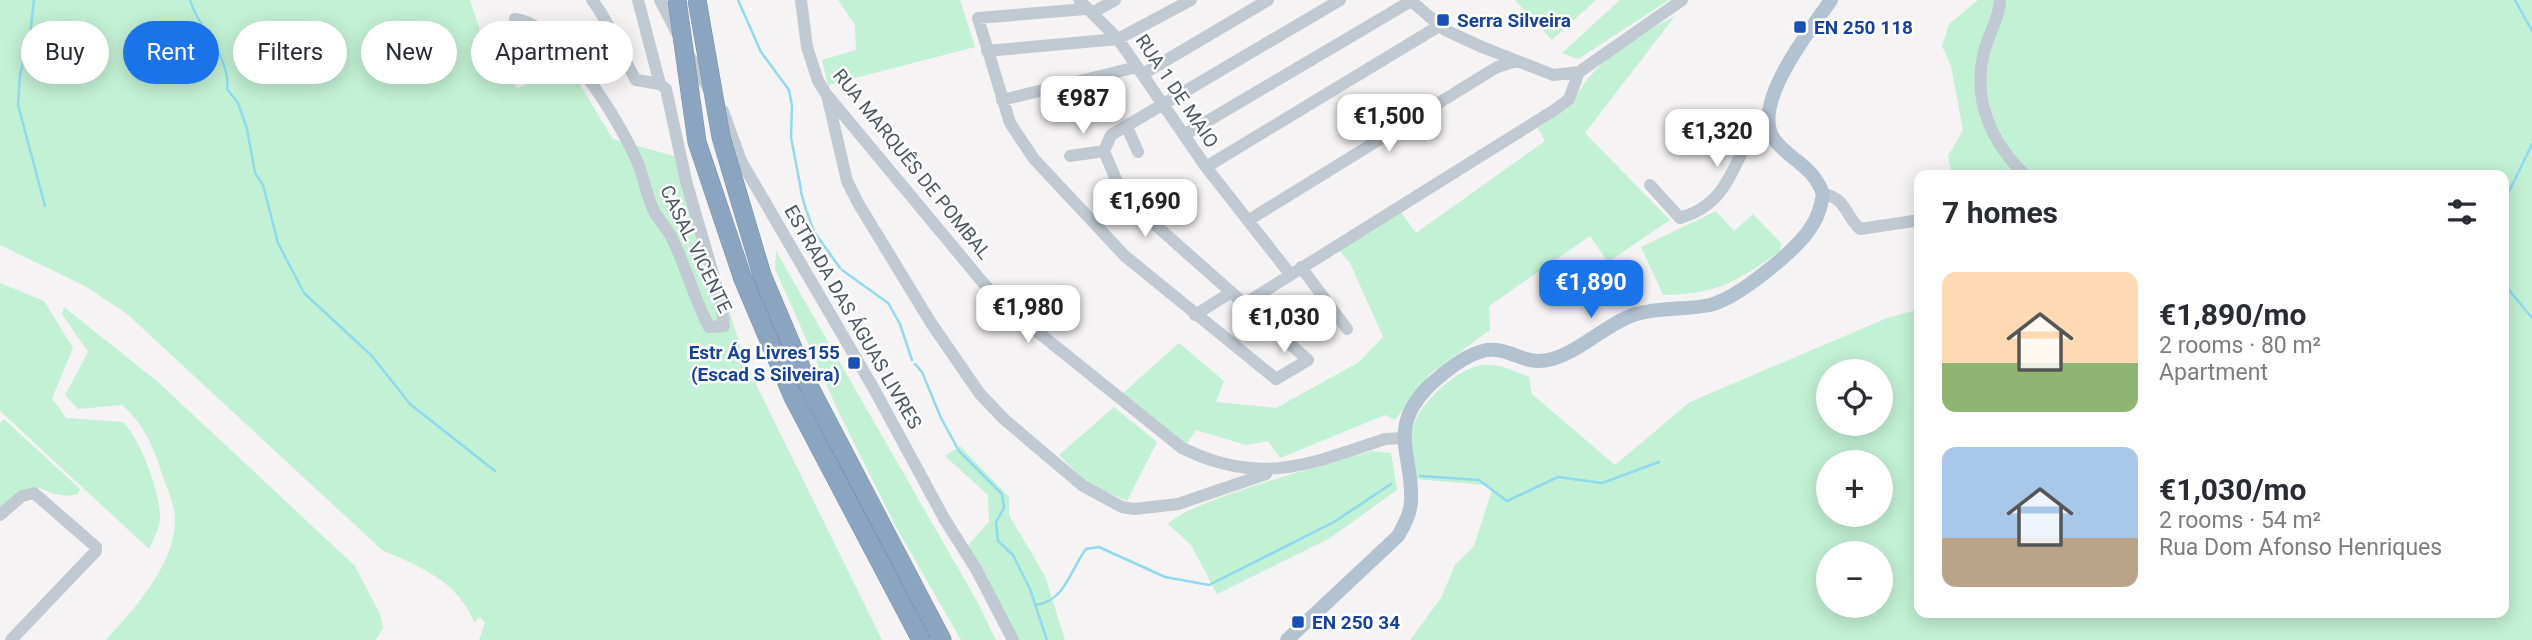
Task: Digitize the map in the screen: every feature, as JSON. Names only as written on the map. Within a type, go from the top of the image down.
[{"type":"highway","points":[[677,0],[697,142],[743,279],[793,397],[921,640]]},
{"type":"highway","points":[[697,0],[721,137],[762,275],[809,386],[942,640]]},
{"type":"main road","points":[[1287,640],[1398,536],[1407,520],[1411,501],[1403,438],[1412,409],[1426,389],[1446,372],[1480,352],[1496,350],[1534,361],[1553,359],[1634,315],[1712,304],[1731,295],[1802,239],[1813,226],[1823,194],[1813,175],[1774,139],[1767,115],[1775,89],[1831,0]]},
{"type":"street","points":[[592,0],[606,18],[623,59],[636,80],[660,84]]},
{"type":"street","name":"CASAL VICENTE","points":[[515,19],[526,21],[547,32],[581,68],[628,143],[650,203],[671,236],[709,327],[719,328],[724,326],[721,301],[686,181],[666,89],[660,84],[638,0]]},
{"type":"street","points":[[660,0],[699,75],[722,111]]},
{"type":"street","name":"ESTRADA DAS ÁGUAS LIVRES","points":[[691,0],[701,48],[741,161],[874,389],[945,520],[982,579],[1013,640]]},
{"type":"street","name":"RUA MARQUÊS DE POMBAL","points":[[801,0],[807,47],[818,81],[827,95],[999,300],[1182,448],[1214,464],[1275,470],[1385,439],[1403,438]]},
{"type":"street","points":[[1115,0],[1086,7],[978,18],[1010,123],[1034,159],[1125,257],[1276,379],[1308,360],[1135,207],[1117,182],[1104,151],[1111,135],[1340,0]]},
{"type":"street","points":[[987,51],[1118,39],[1191,0]]},
{"type":"street","points":[[1002,100],[1140,70],[1268,0]]},
{"type":"street","points":[[1184,135],[1410,0],[1440,26],[1553,75],[1579,72],[1682,0]]},
{"type":"street","points":[[2000,0],[1983,52],[1979,85],[1986,120],[2011,161],[2020,170]]},
{"type":"street","name":"RUA 1 DE MAIO","points":[[1086,7],[1118,39],[1206,167],[1290,274]]},
{"type":"street","points":[[1206,167],[1440,26]]},
{"type":"street","points":[[1249,220],[1497,67],[1517,61]]},
{"type":"street","points":[[1244,304],[1563,104],[1573,93],[1579,72]]},
{"type":"street","points":[[827,95],[847,181],[931,323],[986,401],[1083,486],[1122,507],[1134,509],[1178,504],[1275,470]]},
{"type":"street","points":[[1650,185],[1680,218],[1690,215],[1718,197],[1727,186],[1756,126],[1767,115]]},
{"type":"street","points":[[1127,127],[1138,152]]},
{"type":"street","points":[[1070,156],[1104,151]]},
{"type":"street","points":[[1823,194],[1835,196],[1846,206],[1860,229],[1914,221]]},
{"type":"street","points":[[1301,267],[1347,329]]},
{"type":"street","points":[[1195,315],[1230,293]]},
{"type":"street","points":[[0,514],[23,496],[34,493],[96,547],[96,551],[11,640]]},
{"type":"green space","points":[[0,0],[470,0],[477,21],[471,21],[471,84],[512,84],[518,88],[528,84],[579,84],[613,139],[688,160],[699,211],[745,362],[882,640],[479,640],[485,623],[480,617],[474,622],[458,595],[423,569],[382,550],[126,313],[85,286],[0,245]]},
{"type":"green space","points":[[838,0],[960,0],[975,47],[828,85],[822,60],[856,50],[855,25]]},
{"type":"green space","points":[[1515,0],[1596,0],[1552,40]]},
{"type":"green space","points":[[1620,0],[1669,0],[1578,59],[1562,53]]},
{"type":"green space","points":[[1978,0],[2532,0],[2532,640],[1410,640],[1441,598],[1455,565],[1474,546],[1492,490],[1485,485],[1415,479],[1411,440],[1414,424],[1438,391],[1460,374],[1482,365],[1494,365],[1529,377],[1532,394],[1615,465],[1690,402],[1887,318],[1914,311],[1914,618],[2509,618],[2509,170],[1951,170],[1948,156],[1963,130],[1951,66],[1942,46],[1949,24]]},
{"type":"green space","points":[[1675,16],[1585,133],[1670,220],[1608,262],[1590,236],[1489,306],[1490,330],[1430,374],[1395,420],[1385,415],[1280,458],[1268,441],[1246,445],[1196,430],[1186,445],[1122,394],[1179,343],[1224,381],[1216,402],[1276,408],[1359,362],[1383,337],[1350,263],[1338,249],[1401,212],[1416,233],[1545,141],[1538,128],[1568,108],[1588,78],[1619,46]]},
{"type":"green space","points":[[1716,211],[1734,231],[1753,214],[1781,243],[1780,251],[1751,271],[1713,289],[1663,295],[1641,247]]},
{"type":"green space","points":[[776,251],[978,603],[996,640],[961,640],[896,527],[840,415],[775,269]]},
{"type":"green space","points":[[0,283],[44,301],[73,348],[52,398],[66,418],[123,422],[130,430],[143,454],[157,494],[159,526],[149,549],[0,411]]},
{"type":"green space","points":[[64,307],[158,382],[355,566],[380,614],[383,628],[376,640],[106,640],[140,601],[160,570],[173,538],[175,515],[151,445],[129,412],[122,405],[78,409],[65,395],[88,352],[62,314]]},
{"type":"green space","points":[[1114,407],[1157,442],[1127,501],[1088,484],[1059,455]]},
{"type":"green space","points":[[4,419],[80,489],[78,494],[66,496],[33,487],[13,497],[0,510],[0,423]]},
{"type":"green space","points":[[960,446],[1009,497],[1009,515],[1045,576],[1065,640],[1018,640],[968,545],[989,522],[988,495],[945,456]]},
{"type":"green space","points":[[1372,451],[1391,453],[1397,490],[1330,538],[1217,594],[1191,545],[1168,524],[1205,503]]},
{"type":"waterway","points":[[34,0],[29,44],[20,74],[18,105],[45,206]]},
{"type":"waterway","points":[[190,0],[224,65],[227,89],[238,103],[247,129],[255,173],[263,185],[278,243],[304,293],[372,356],[410,404],[495,471]]},
{"type":"waterway","points":[[738,0],[761,52],[789,90],[792,106],[791,137],[801,190]]},
{"type":"waterway","points":[[2515,0],[2532,31]]},
{"type":"waterway","points":[[2509,192],[2532,144]]},
{"type":"waterway","points":[[801,192],[806,210]]},
{"type":"waterway","points":[[807,212],[814,232]]},
{"type":"waterway","points":[[815,233],[840,268]]},
{"type":"waterway","points":[[842,270],[888,303],[900,324],[912,360]]},
{"type":"waterway","points":[[2509,290],[2532,318]]},
{"type":"waterway","points":[[915,364],[922,372],[941,418],[959,451],[1002,494],[1004,508],[996,522],[998,541],[1013,555],[1030,589],[1047,640]]},
{"type":"waterway","points":[[1420,476],[1479,480],[1507,501],[1558,477],[1602,483],[1659,462]]},
{"type":"waterway","points":[[1035,605],[1045,603],[1060,592],[1086,549],[1099,547],[1165,577],[1209,585],[1334,522],[1391,484]]},
{"type":"place","name":"Serra Silveira","points":[[1443,20]]},
{"type":"place","name":"EN 250 118","points":[[1800,27]]},
{"type":"place","name":"Estr Ág Livres155 (Escad S Silveira)","points":[[854,363]]},
{"type":"place","name":"EN 250 34","points":[[1298,622]]}]
